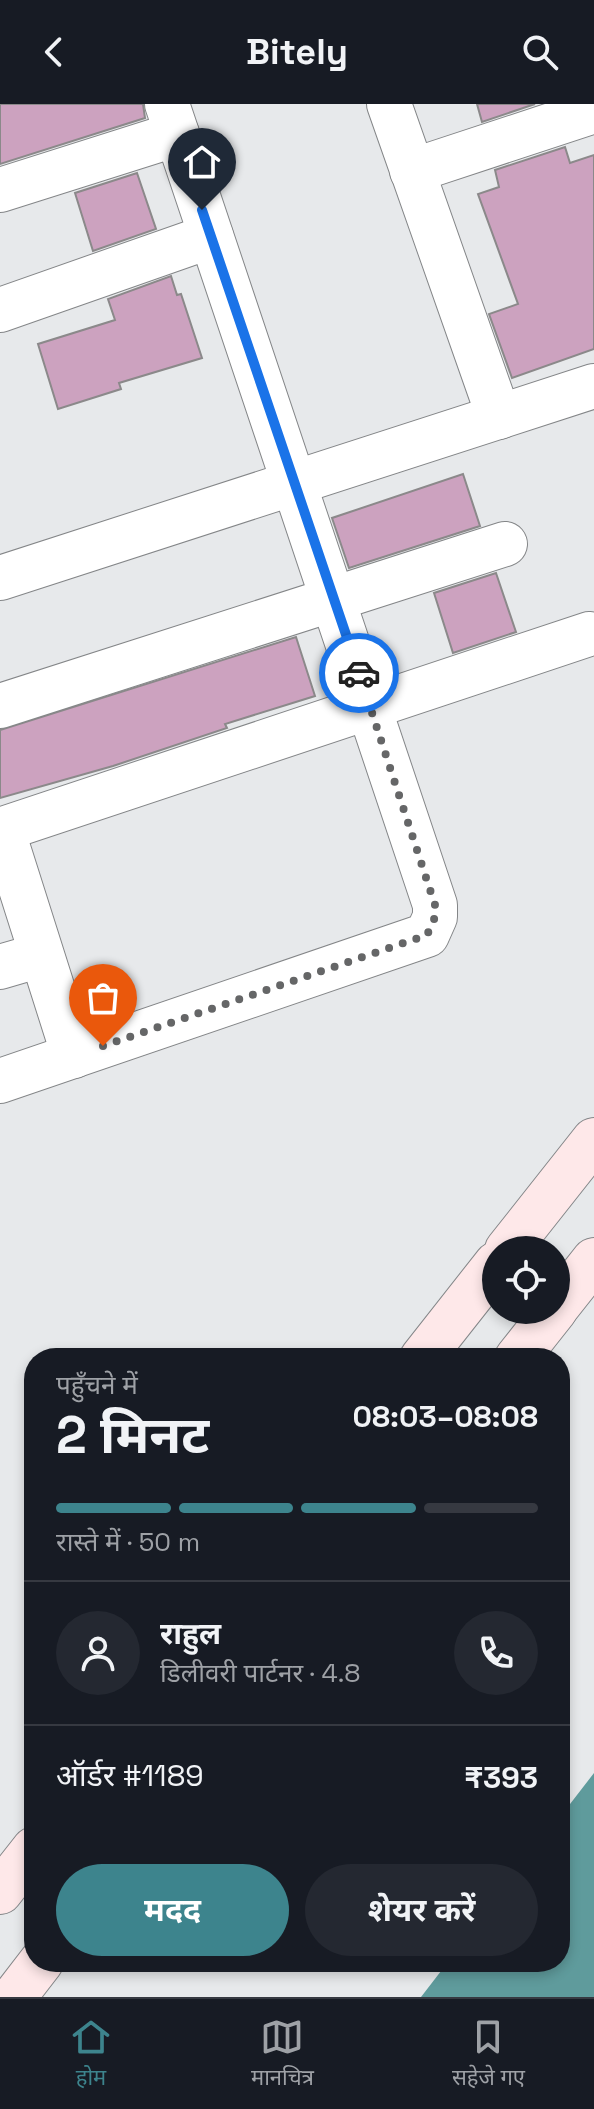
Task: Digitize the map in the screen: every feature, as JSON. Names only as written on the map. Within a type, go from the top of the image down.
[{"type":"main road","points":[[518,1236],[594,1140]]},
{"type":"main road","points":[[570,1290],[594,1260]]},
{"type":"main road","points":[[430,1348],[482,1282]]},
{"type":"main road","points":[[525,1348],[543,1324]]},
{"type":"main road","points":[[0,1892],[24,1862]]},
{"type":"main road","points":[[14,1997],[33,1972]]},
{"type":"street","points":[[389,104],[499,417]]},
{"type":"street","points":[[412,171],[594,111]]},
{"type":"street","points":[[0,190],[172,119],[435,905],[435,917],[427,935],[0,1081]]},
{"type":"street","points":[[0,310],[211,236]]},
{"type":"street","points":[[0,578],[594,386]]},
{"type":"street","points":[[0,706],[505,544]]},
{"type":"street","points":[[74,1056],[1,830],[589,634]]},
{"type":"street","points":[[0,967],[41,955]]},
{"type":"water","points":[[594,1773],[594,1997],[421,1997],[440,1972],[570,1972],[570,1804]]},
{"type":"building","points":[[0,104],[143,104],[145,118],[0,164]]},
{"type":"building","points":[[477,104],[535,104],[482,122]]},
{"type":"building","points":[[565,147],[570,163],[594,155],[594,349],[512,378],[489,314],[518,304],[478,194],[499,187],[495,170]]},
{"type":"building","points":[[137,173],[156,229],[93,251],[75,193]]},
{"type":"building","points":[[171,276],[177,295],[181,294],[202,358],[119,383],[121,389],[58,409],[38,344],[115,320],[108,299]]},
{"type":"building","points":[[463,474],[480,526],[349,568],[332,518]]},
{"type":"building","points":[[496,573],[516,632],[453,653],[434,593]]},
{"type":"building","points":[[296,637],[315,696],[225,724],[227,728],[113,766],[0,798],[0,730]]},
{"type":"way so far","points":[[103,1046],[427,935],[433,927],[435,905],[359,673]]},
{"type":"route","points":[[202,210],[359,673]]}]
